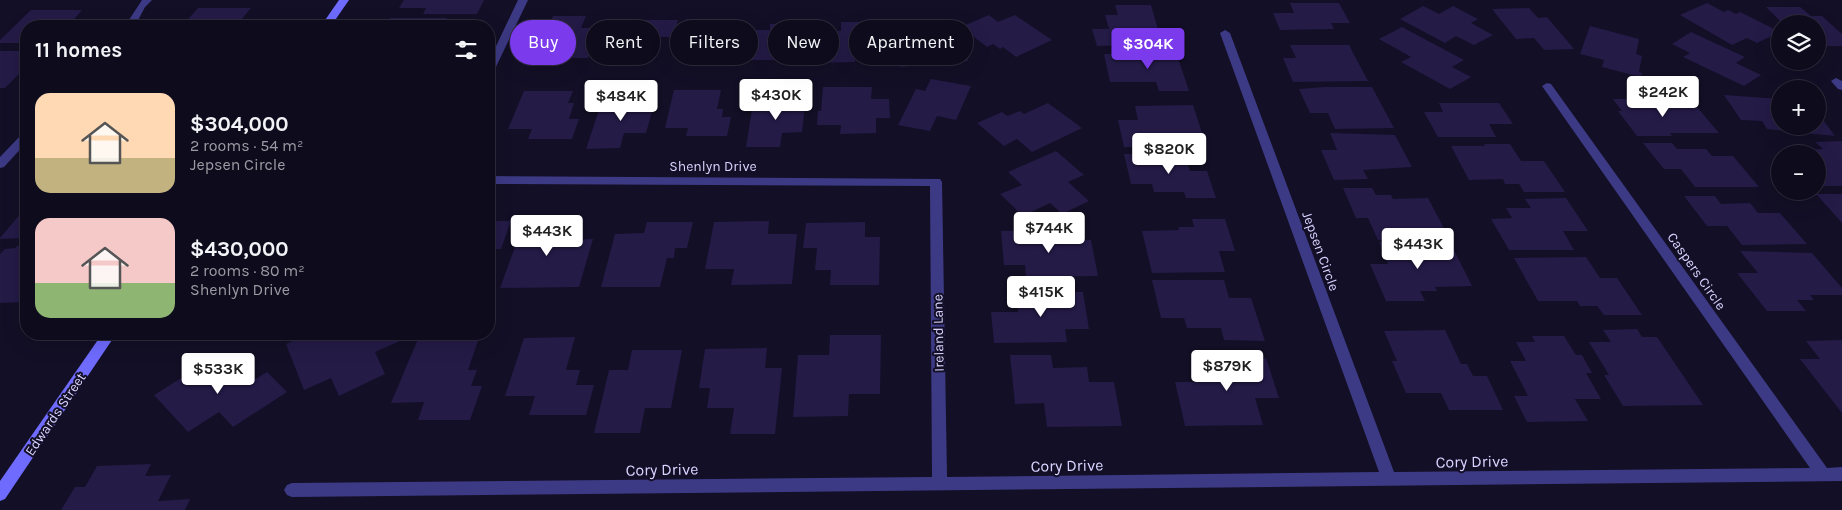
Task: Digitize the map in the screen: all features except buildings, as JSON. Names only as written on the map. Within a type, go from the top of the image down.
[{"type":"main road","points":[[330,20],[344,0]]},
{"type":"main road","name":"Edwards Street","points":[[0,494],[106,340]]},
{"type":"street","points":[[133,20],[141,6],[147,0]]},
{"type":"street","points":[[495,58],[523,0]]},
{"type":"street","name":"Jepsen Circle","points":[[1225,33],[1389,479]]},
{"type":"street","name":"Caspers Circle","points":[[1547,86],[1823,474]]},
{"type":"street","points":[[0,164],[20,143]]},
{"type":"street","name":"Shenlyn Drive","points":[[495,180],[936,182]]},
{"type":"street","name":"Ireland Lane","points":[[936,182],[940,484]]},
{"type":"street","name":"Cory Drive","points":[[292,490],[1842,474]]}]
